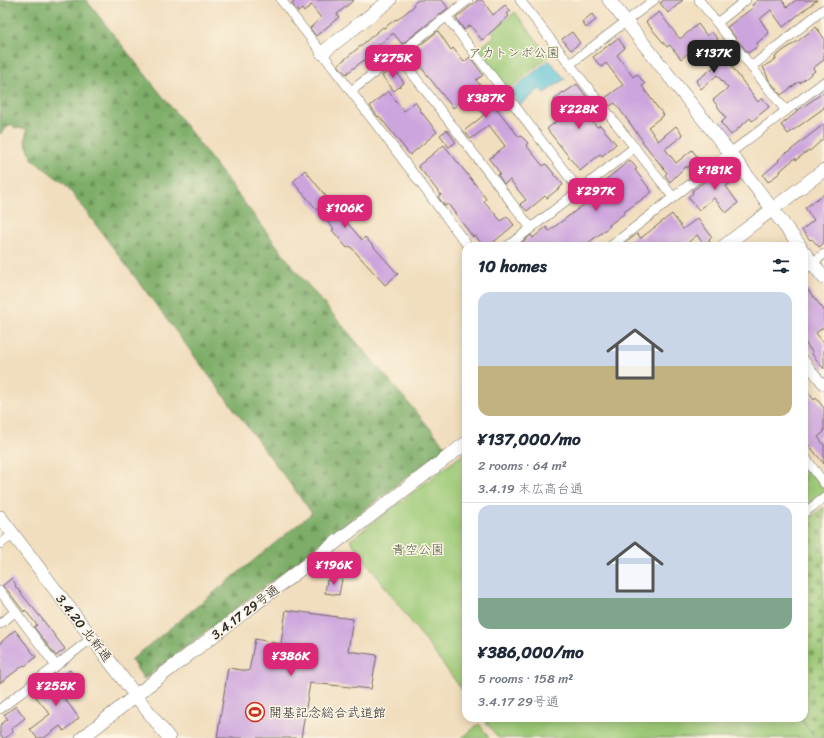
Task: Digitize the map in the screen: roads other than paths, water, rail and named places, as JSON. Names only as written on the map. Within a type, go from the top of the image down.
[{"type":"street","points":[[322,52],[390,0]]},
{"type":"street","points":[[351,92],[468,0]]},
{"type":"street","points":[[520,0],[673,197]]},
{"type":"street","points":[[609,0],[730,153],[797,242]]},
{"type":"street","points":[[570,64],[654,0]]},
{"type":"street","points":[[699,0],[786,111]]},
{"type":"street","points":[[717,23],[746,0]]},
{"type":"street","points":[[282,1],[465,242]]},
{"type":"street","points":[[751,67],[824,9]]},
{"type":"street","points":[[447,17],[579,190]]},
{"type":"street","points":[[398,55],[531,228]]},
{"type":"street","points":[[616,242],[824,82]]},
{"type":"street","points":[[513,242],[634,147]]},
{"type":"street","points":[[729,242],[824,170]]},
{"type":"street","points":[[824,254],[808,266],[824,278]]},
{"type":"street","points":[[808,365],[824,386]]},
{"type":"street","name":"3.4.17 29号通","points":[[82,738],[462,446]]},
{"type":"street","points":[[808,461],[824,482]]},
{"type":"street","points":[[808,510],[824,498]]},
{"type":"street","name":"3.4.20 北新通","points":[[0,517],[169,738]]},
{"type":"street","points":[[0,544],[13,535]]},
{"type":"street","points":[[0,591],[56,666]]},
{"type":"street","points":[[0,624],[16,612]]},
{"type":"street","points":[[0,709],[92,638]]},
{"type":"water","points":[[549,60],[565,79],[544,93],[540,89],[520,105],[510,91]]},
{"type":"place","name":"開基記念総合武道館","points":[[255,712]]},
{"type":"park label","name":"アカトンボ公園","points":[[514,52]]},
{"type":"park label","name":"青空公園","points":[[418,549]]}]
